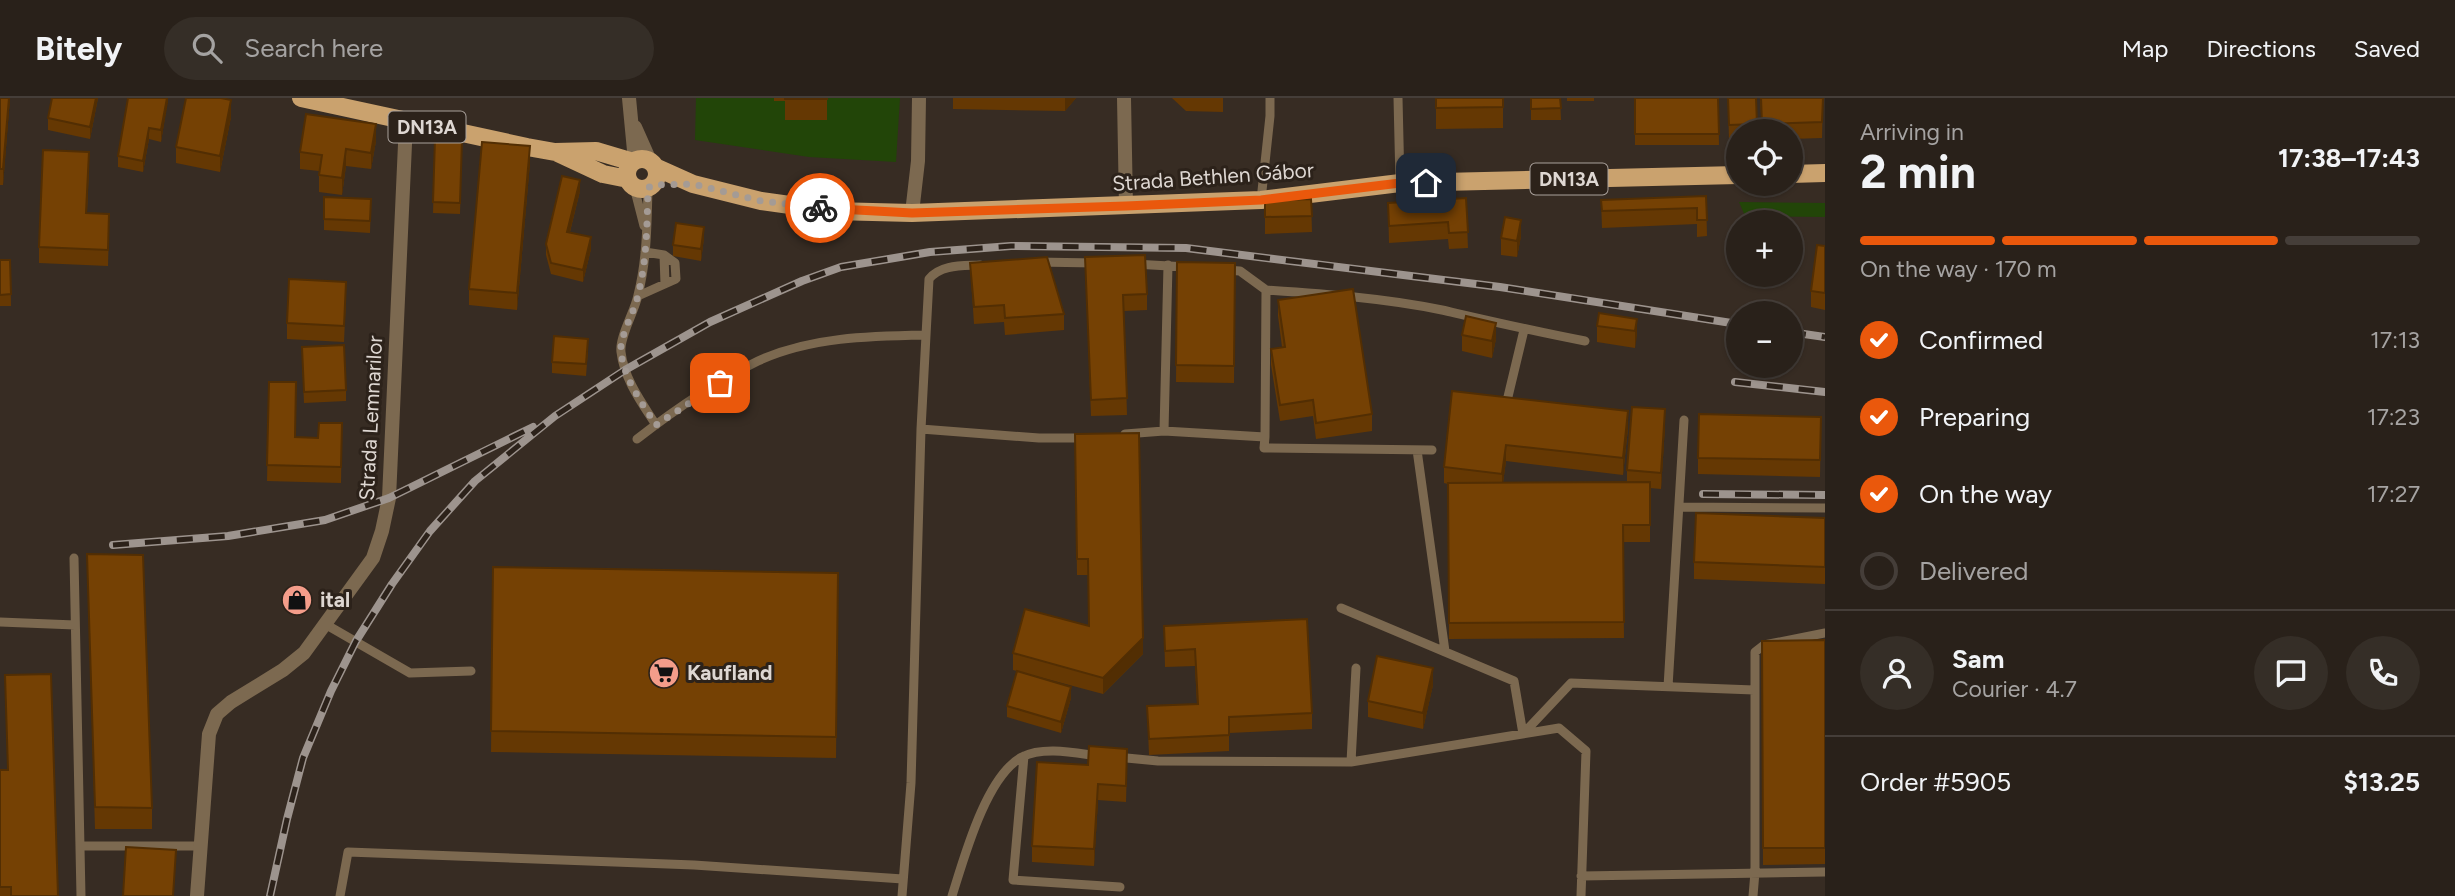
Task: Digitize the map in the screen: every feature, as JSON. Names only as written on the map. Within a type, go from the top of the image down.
[{"type":"main road","name":"DN13A","points":[[310,99],[406,122],[555,152],[603,174],[642,174]]},
{"type":"main road","points":[[1803,173],[1825,173]]},
{"type":"main road","name":"Strada Bethlen Gábor","points":[[642,174],[761,201],[833,211],[912,213],[1261,200],[1400,183],[1726,175]]},
{"type":"street","points":[[629,98],[642,174]]},
{"type":"street","points":[[912,213],[918,161],[919,98]]},
{"type":"street","points":[[1124,98],[1126,206]]},
{"type":"street","name":"Strada Lemnarilor","points":[[197,896],[209,734],[217,715],[231,702],[284,670],[304,653],[373,558],[382,531],[389,498],[406,122]]},
{"type":"lane","points":[[1261,200],[1270,98]]},
{"type":"lane","points":[[1398,98],[1400,183]]},
{"type":"lane","points":[[642,174],[647,237],[638,296],[620,349],[625,370],[656,425]]},
{"type":"lane","points":[[638,296],[676,279],[675,263],[664,255],[645,252]]},
{"type":"lane","points":[[1022,263],[1113,264]]},
{"type":"lane","points":[[902,896],[912,783],[921,429],[929,279],[935,271],[956,266],[995,264]]},
{"type":"lane","points":[[1126,264],[1192,267]]},
{"type":"lane","points":[[1164,431],[1168,265]]},
{"type":"lane","points":[[1216,269],[1240,271],[1266,290],[1348,295],[1441,310],[1585,341]]},
{"type":"lane","points":[[1266,290],[1264,448],[1432,450]]},
{"type":"lane","points":[[1506,405],[1524,330]]},
{"type":"lane","points":[[637,439],[759,361],[822,343],[867,336],[926,335]]},
{"type":"lane","points":[[1668,687],[1684,420]]},
{"type":"lane","points":[[921,429],[1039,438],[1097,437]]},
{"type":"lane","points":[[1119,435],[1164,431],[1265,437]]},
{"type":"lane","points":[[1417,450],[1445,651]]},
{"type":"lane","points":[[1679,507],[1825,508]]},
{"type":"lane","points":[[74,558],[81,896]]},
{"type":"lane","points":[[1341,608],[1514,681],[1523,734]]},
{"type":"lane","points":[[0,622],[75,625]]},
{"type":"lane","points":[[325,624],[410,673],[471,671]]},
{"type":"lane","points":[[1753,896],[1755,652],[1764,645],[1825,633]]},
{"type":"lane","points":[[1351,762],[1356,668]]},
{"type":"lane","points":[[1523,734],[1572,683],[1754,690]]},
{"type":"lane","points":[[953,896],[963,860],[992,788],[1005,769],[1024,756],[1052,751],[1158,761],[1351,762],[1559,728],[1586,751],[1581,896]]},
{"type":"lane","points":[[1024,756],[1013,880],[1120,887]]},
{"type":"lane","points":[[80,846],[199,846]]},
{"type":"lane","points":[[340,896],[348,852],[694,865],[903,879]]},
{"type":"lane","points":[[1581,876],[1825,872]]},
{"type":"green space","points":[[696,98],[900,98],[896,162],[809,157],[695,140]]},
{"type":"green space","points":[[1739,202],[1825,203],[1825,217],[1803,217],[1803,210],[1742,210]]},
{"type":"building","points":[[0,98],[9,98],[3,169],[0,169]]},
{"type":"building","points":[[52,98],[96,98],[90,127],[48,118]]},
{"type":"building","points":[[128,98],[167,98],[161,130],[149,128],[143,161],[118,156]]},
{"type":"building","points":[[186,98],[231,100],[220,156],[176,147]]},
{"type":"building","points":[[827,98],[827,99],[785,99]]},
{"type":"building","points":[[1436,98],[1503,98],[1503,107],[1436,108]]},
{"type":"building","points":[[1531,98],[1560,98],[1561,108],[1531,109]]},
{"type":"building","points":[[1635,98],[1718,98],[1719,134],[1635,134]]},
{"type":"building","points":[[1728,98],[1756,98],[1757,119],[1729,119]]},
{"type":"building","points":[[1761,98],[1823,98],[1822,122],[1762,119]]},
{"type":"building","points":[[306,114],[376,124],[371,153],[346,149],[342,178],[319,175],[322,155],[300,152]]},
{"type":"building","points":[[435,138],[462,139],[460,203],[433,202]]},
{"type":"building","points":[[482,142],[530,146],[517,293],[469,289]]},
{"type":"building","points":[[43,150],[89,152],[86,213],[109,214],[108,250],[39,247]]},
{"type":"building","points":[[562,176],[580,180],[567,232],[591,237],[583,270],[551,263],[546,244]]},
{"type":"building","points":[[1706,196],[1707,220],[1697,220],[1697,208],[1602,211],[1601,200]]},
{"type":"building","points":[[324,197],[371,199],[370,221],[324,219]]},
{"type":"building","points":[[1466,198],[1468,232],[1449,233],[1448,222],[1389,226],[1388,203]]},
{"type":"building","points":[[1311,199],[1312,216],[1265,217],[1265,201]]},
{"type":"building","points":[[1505,217],[1521,220],[1517,241],[1501,238]]},
{"type":"building","points":[[676,223],[704,227],[701,249],[673,245]]},
{"type":"building","points":[[1817,245],[1825,246],[1825,293],[1811,291]]},
{"type":"building","points":[[1145,255],[1147,294],[1123,295],[1127,398],[1091,400],[1085,257]]},
{"type":"building","points":[[1047,257],[1064,314],[1005,318],[1004,305],[974,307],[970,263]]},
{"type":"building","points":[[0,260],[10,260],[11,294],[0,295]]},
{"type":"building","points":[[1177,262],[1235,263],[1234,366],[1176,365]]},
{"type":"building","points":[[289,279],[346,282],[344,326],[287,323]]},
{"type":"building","points":[[1353,289],[1372,414],[1316,423],[1313,400],[1280,405],[1271,349],[1285,347],[1278,300]]},
{"type":"building","points":[[1599,313],[1637,319],[1635,331],[1597,326]]},
{"type":"building","points":[[1466,316],[1496,323],[1492,341],[1462,335]]},
{"type":"building","points":[[554,336],[588,339],[586,364],[552,362]]},
{"type":"building","points":[[344,345],[346,390],[304,392],[302,347]]},
{"type":"building","points":[[269,382],[296,382],[295,437],[318,438],[319,423],[342,423],[341,467],[267,465]]},
{"type":"building","points":[[1452,391],[1628,411],[1623,458],[1506,445],[1502,474],[1444,467]]},
{"type":"building","points":[[1632,407],[1665,409],[1661,473],[1627,470]]},
{"type":"building","points":[[1699,414],[1821,417],[1820,460],[1698,458]]},
{"type":"building","points":[[1139,433],[1143,638],[1103,678],[1013,653],[1025,609],[1089,626],[1088,559],[1077,559],[1075,434]]},
{"type":"building","points":[[1650,482],[1650,525],[1623,525],[1624,622],[1449,623],[1448,483]]},
{"type":"building","points":[[1696,513],[1825,518],[1825,567],[1694,562]]},
{"type":"building","points":[[87,554],[143,555],[152,808],[95,807]]},
{"type":"building","name":"Kaufland","points":[[493,567],[838,573],[836,737],[491,731]]},
{"type":"building","points":[[1307,619],[1312,713],[1229,717],[1229,735],[1149,739],[1147,706],[1198,704],[1195,649],[1165,651],[1164,626]]},
{"type":"building","points":[[1825,640],[1825,848],[1763,848],[1762,641]]},
{"type":"building","points":[[1377,656],[1433,668],[1423,713],[1368,701]]},
{"type":"building","points":[[1017,671],[1071,687],[1061,722],[1007,706]]},
{"type":"building","points":[[51,674],[58,896],[11,896],[11,887],[0,887],[0,770],[8,770],[5,675]]},
{"type":"building","points":[[1089,746],[1127,749],[1126,786],[1098,784],[1094,849],[1032,846],[1037,762],[1088,765]]},
{"type":"building","points":[[126,847],[176,850],[173,896],[123,896]]},
{"type":"railway","points":[[270,896],[303,758],[331,691],[356,641],[430,531],[475,481],[555,416],[625,370],[710,322],[802,281],[841,267],[930,252],[1011,246],[1186,248],[1500,287],[1726,322]]},
{"type":"railway","points":[[1803,334],[1825,337]]},
{"type":"railway","points":[[1735,382],[1825,392]]},
{"type":"railway","points":[[113,545],[228,536],[325,520],[389,498],[533,427]]},
{"type":"railway","points":[[1703,494],[1825,495]]},
{"type":"way so far","points":[[720,383],[656,425],[625,370],[620,349],[638,296],[647,237],[648,188],[652,185],[693,184],[761,201],[820,208]]},
{"type":"place","name":"ital","points":[[297,600]]},
{"type":"place","name":"Kaufland","points":[[664,673]]},
{"type":"route","points":[[820,208],[833,211],[912,213],[1126,206],[1261,200],[1400,183],[1426,183]]}]
